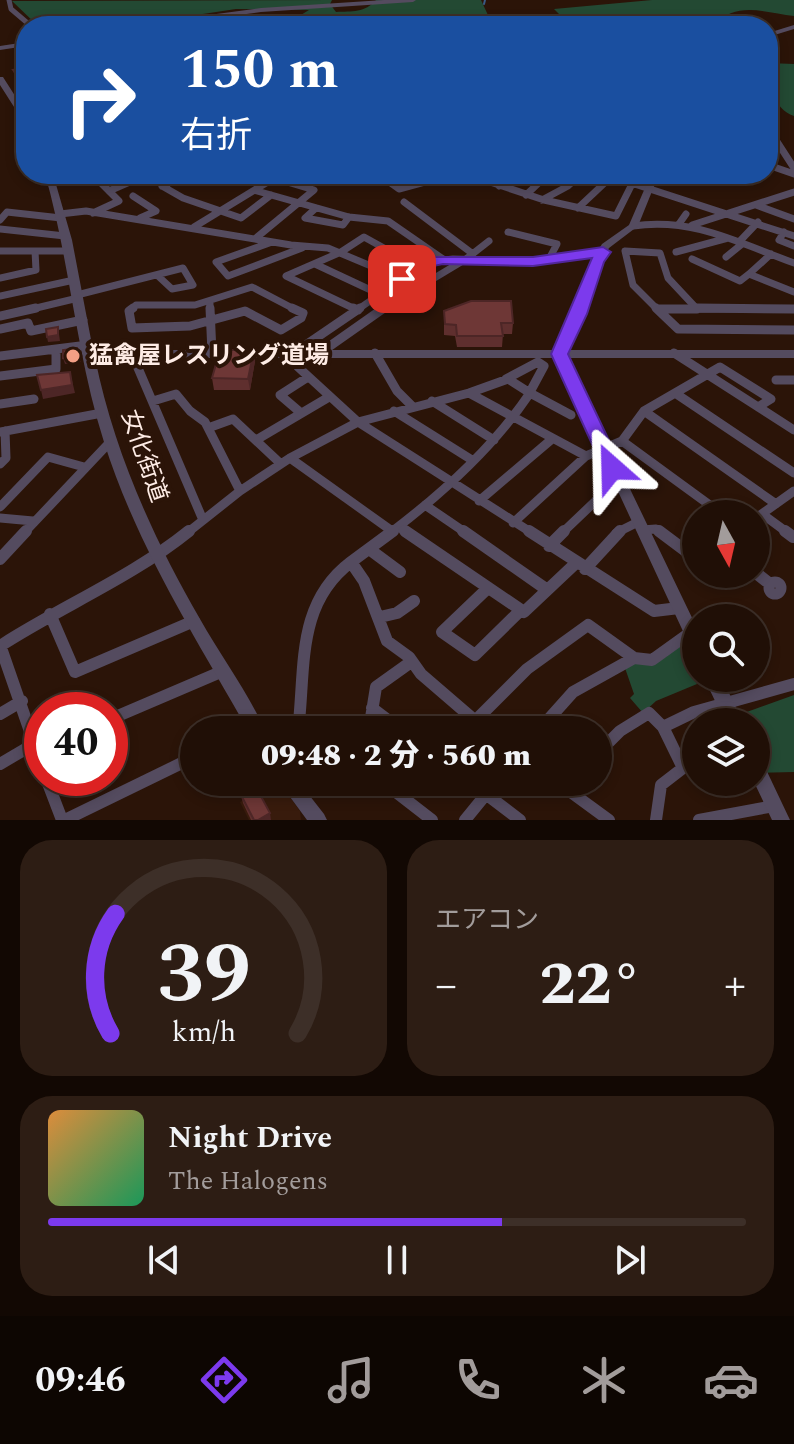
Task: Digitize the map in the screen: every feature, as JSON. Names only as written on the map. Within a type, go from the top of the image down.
[{"type":"street","points":[[9,0],[11,9],[19,16]]},
{"type":"street","points":[[216,16],[413,0]]},
{"type":"street","points":[[0,79],[16,104]]},
{"type":"street","points":[[778,145],[794,171]]},
{"type":"street","name":"女化街道","points":[[52,184],[110,442],[158,556],[247,716]]},
{"type":"street","points":[[93,213],[119,201],[102,184]]},
{"type":"street","points":[[109,191],[123,184]]},
{"type":"street","points":[[166,184],[162,186],[241,218],[271,195]]},
{"type":"street","points":[[194,227],[266,184]]},
{"type":"street","points":[[256,238],[314,190],[298,184]]},
{"type":"street","points":[[391,184],[399,189],[417,184]]},
{"type":"street","points":[[494,184],[542,200],[616,216],[632,184]]},
{"type":"street","points":[[526,195],[538,184]]},
{"type":"street","points":[[542,200],[570,184]]},
{"type":"street","points":[[578,208],[600,184]]},
{"type":"street","points":[[636,184],[794,236]]},
{"type":"street","points":[[652,184],[633,226],[605,246],[596,262],[560,354],[682,614]]},
{"type":"street","points":[[257,191],[349,217],[388,221],[443,259]]},
{"type":"street","points":[[692,225],[727,212],[774,202],[794,192]]},
{"type":"street","points":[[133,196],[156,211],[136,219]]},
{"type":"street","points":[[404,202],[470,257]]},
{"type":"street","points":[[755,205],[794,219]]},
{"type":"street","points":[[316,208],[305,218],[343,225],[349,217]]},
{"type":"street","points":[[119,216],[136,209]]},
{"type":"street","points":[[2,216],[93,213],[194,227],[341,252],[402,279]]},
{"type":"street","points":[[679,224],[686,214]]},
{"type":"street","points":[[726,257],[758,222]]},
{"type":"street","points":[[633,226],[692,225],[794,263]]},
{"type":"street","points":[[0,229],[65,236]]},
{"type":"street","points":[[508,232],[557,244],[549,259]]},
{"type":"street","points":[[784,232],[779,240],[794,246]]},
{"type":"street","points":[[358,310],[286,276],[341,252],[364,237],[418,267]]},
{"type":"street","points":[[676,252],[728,238]]},
{"type":"street","points":[[320,353],[389,304],[470,257],[489,241]]},
{"type":"street","points":[[272,242],[216,262],[228,276],[306,247]]},
{"type":"street","points":[[0,278],[36,270],[35,251]]},
{"type":"street","points":[[0,252],[68,251]]},
{"type":"street","points":[[697,309],[668,278],[660,253],[625,251],[633,285],[678,329],[794,330]]},
{"type":"street","points":[[294,353],[418,267],[443,259],[549,259],[603,252]]},
{"type":"street","points":[[692,259],[740,281],[771,254]]},
{"type":"street","points":[[315,264],[377,293]]},
{"type":"street","points":[[749,274],[794,292]]},
{"type":"street","points":[[0,316],[157,275]]},
{"type":"street","points":[[0,296],[74,280]]},
{"type":"street","points":[[252,287],[303,313],[301,318],[281,330],[245,311],[212,324],[174,330],[132,328],[129,324],[129,311],[136,305],[177,309],[210,303],[252,287]]},
{"type":"street","points":[[712,298],[721,309]]},
{"type":"street","points":[[210,303],[212,353]]},
{"type":"street","points":[[658,309],[794,309]]},
{"type":"street","points":[[0,329],[28,323],[31,331],[83,320]]},
{"type":"street","points":[[0,376],[56,369],[56,349]]},
{"type":"street","points":[[0,356],[56,349],[132,354],[794,354]]},
{"type":"street","points":[[375,353],[397,391],[412,406]]},
{"type":"street","points":[[674,353],[794,430]]},
{"type":"street","points":[[132,354],[203,520]]},
{"type":"street","points":[[24,705],[0,646],[50,614],[158,556],[240,491],[286,461],[358,422],[469,393],[538,362],[544,366],[514,420],[425,505],[369,549],[336,570],[320,591],[306,644],[300,716]]},
{"type":"street","points":[[298,367],[358,422],[549,546],[654,611],[679,608]]},
{"type":"street","points":[[513,523],[586,456],[622,441],[644,411],[705,374],[720,367],[771,399],[758,407]]},
{"type":"street","points":[[301,413],[280,395],[308,377]]},
{"type":"street","points":[[506,379],[571,415]]},
{"type":"street","points":[[776,380],[794,380]]},
{"type":"street","points":[[469,393],[514,420],[586,456]]},
{"type":"street","points":[[675,393],[794,473]]},
{"type":"street","points":[[153,401],[176,394],[208,428],[240,491]]},
{"type":"street","points":[[256,440],[329,397]]},
{"type":"street","points":[[0,404],[34,399]]},
{"type":"street","points":[[432,401],[494,440]]},
{"type":"street","points":[[394,411],[472,460]]},
{"type":"street","points":[[644,411],[776,504]]},
{"type":"street","points":[[0,464],[6,458],[2,432],[102,413]]},
{"type":"street","points":[[208,428],[233,419],[286,461],[524,612],[546,589],[581,566],[616,533],[640,526],[656,529],[682,548]]},
{"type":"street","points":[[479,501],[552,439]]},
{"type":"street","points":[[622,441],[703,500]]},
{"type":"street","points":[[0,559],[110,442]]},
{"type":"street","points":[[0,507],[48,457],[84,467]]},
{"type":"street","points":[[549,546],[605,492],[621,486]]},
{"type":"street","points":[[770,508],[794,491]]},
{"type":"street","points":[[425,505],[546,589]]},
{"type":"street","points":[[0,518],[33,521]]},
{"type":"street","points":[[770,523],[793,537]]},
{"type":"street","points":[[369,549],[400,572]]},
{"type":"street","points":[[351,562],[364,581],[387,641],[469,716]]},
{"type":"street","points":[[488,588],[442,632],[475,655],[521,610]]},
{"type":"street","points":[[380,617],[397,613],[414,601]]},
{"type":"street","points":[[50,614],[75,672],[194,621]]},
{"type":"street","points":[[487,716],[518,674],[549,649],[588,625],[634,658],[652,660],[682,644]]},
{"type":"street","points":[[552,716],[573,692],[634,658]]},
{"type":"street","points":[[371,716],[376,687],[411,662]]},
{"type":"street","points":[[128,712],[223,671]]},
{"type":"street","points":[[663,727],[694,712],[794,684]]},
{"type":"street","points":[[0,714],[22,701]]},
{"type":"street","points":[[372,708],[383,716]]},
{"type":"street","points":[[612,739],[649,713],[663,727],[683,768],[661,785],[656,820]]},
{"type":"street","points":[[0,764],[24,750]]},
{"type":"street","points":[[54,796],[64,820],[180,764]]},
{"type":"street","points":[[298,796],[315,819]]},
{"type":"street","points":[[401,796],[432,820]]},
{"type":"street","points":[[465,820],[484,796]]},
{"type":"street","points":[[489,796],[520,820]]},
{"type":"street","points":[[580,796],[609,820]]},
{"type":"street","points":[[699,820],[778,813]]},
{"type":"shaded area","points":[[253,796],[289,796],[300,811],[301,820],[249,820],[240,802]]},
{"type":"green space","points":[[332,0],[330,4],[336,12],[363,9],[376,0],[481,0],[488,16],[299,16],[309,10],[236,9],[189,16],[28,16],[12,1]]},
{"type":"green space","points":[[652,0],[794,0],[794,16],[751,10],[727,16],[561,16],[554,9]]},
{"type":"green space","points":[[778,63],[794,64],[794,116],[778,103]]},
{"type":"green space","points":[[679,643],[682,650],[682,690],[656,701],[643,713],[630,698],[634,694],[625,668],[657,662]]},
{"type":"green space","points":[[794,695],[794,772],[770,773],[770,708],[758,708]]},
{"type":"building","points":[[471,301],[511,301],[513,323],[501,323],[503,336],[457,336],[456,325],[445,324],[444,311]]},
{"type":"building","points":[[58,327],[58,335],[47,337],[46,329]]},
{"type":"building","points":[[77,348],[79,356],[63,358],[63,350]]},
{"type":"building","points":[[220,350],[254,350],[248,379],[212,378]]},
{"type":"building","points":[[70,372],[72,385],[41,390],[37,375]]},
{"type":"building","points":[[242,796],[261,796],[270,813],[254,820]]},
{"type":"waterway","points":[[484,4],[485,0]]},
{"type":"place","name":"猛禽屋レスリング道場","points":[[73,356]]},
{"type":"route","points":[[402,279],[426,262],[443,259],[533,261],[598,250],[603,252],[596,262],[560,354],[612,468]]}]
